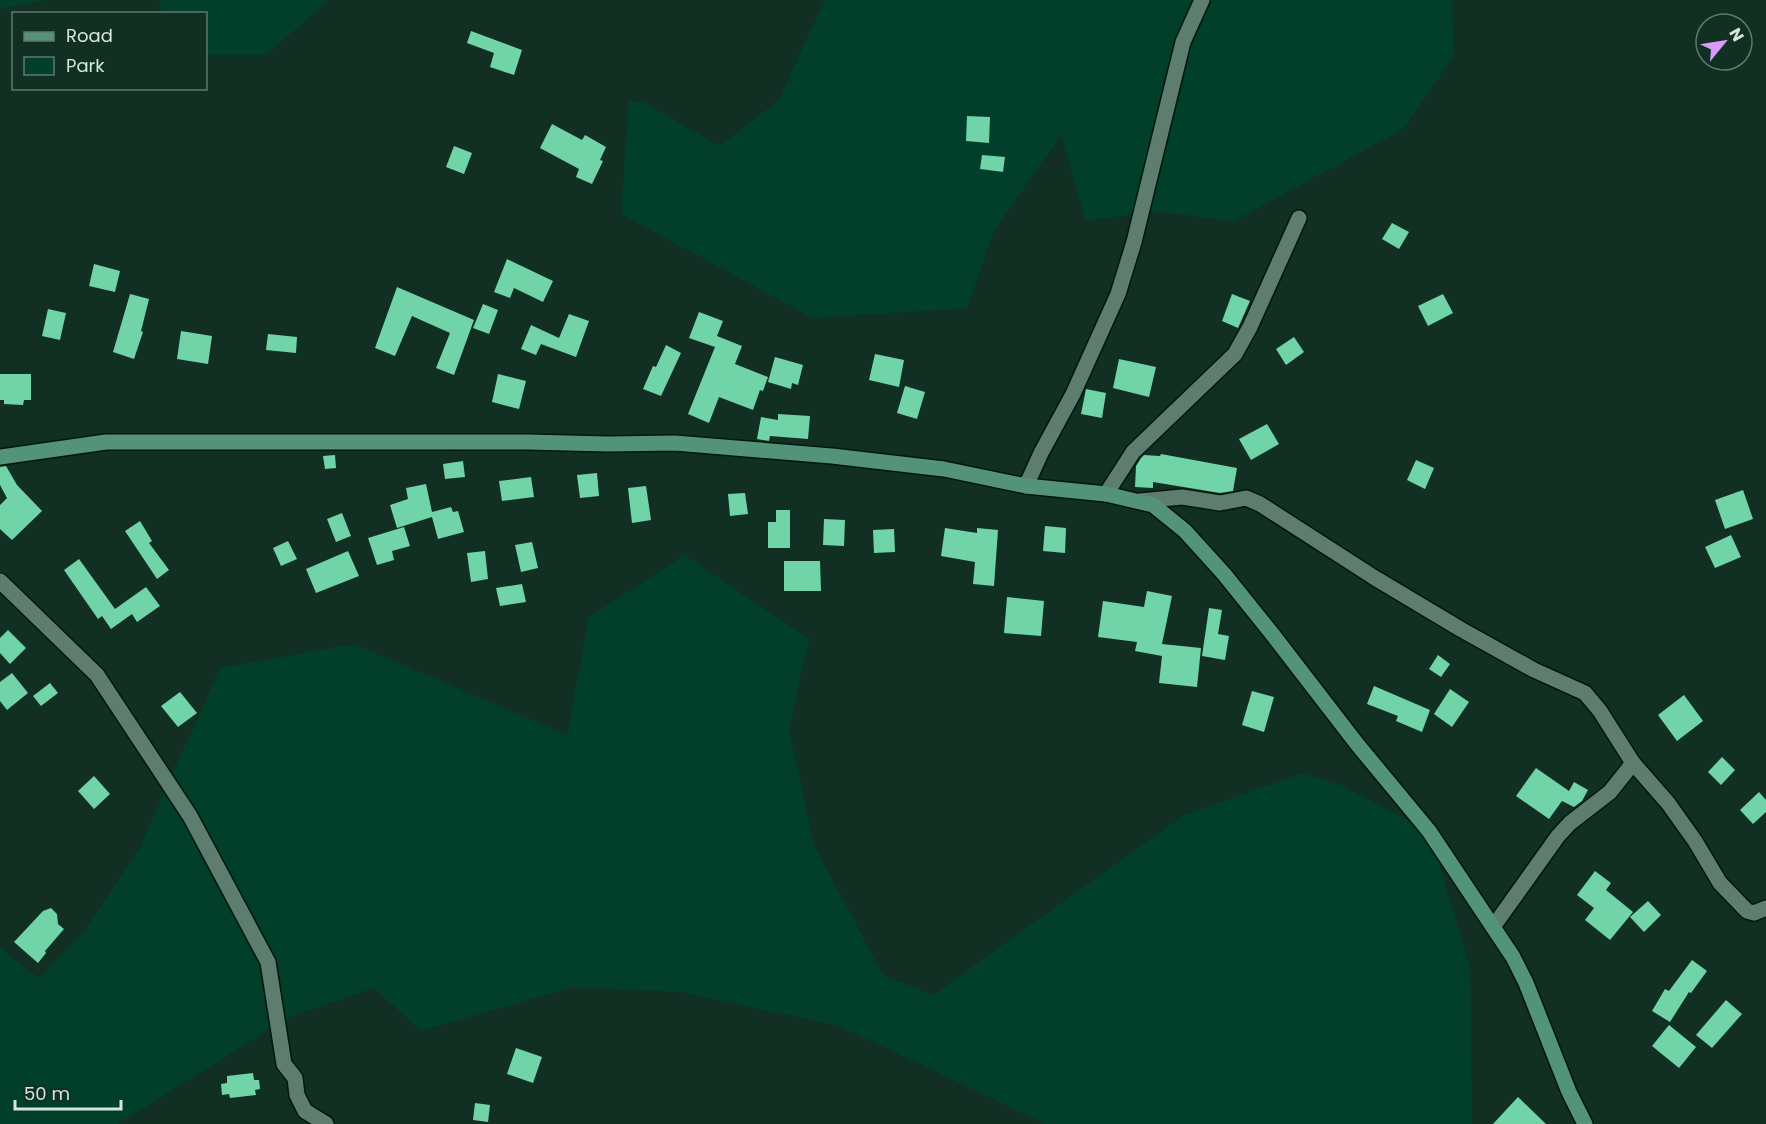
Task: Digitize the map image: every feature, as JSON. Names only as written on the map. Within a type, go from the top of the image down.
[{"type":"street","points":[[1026,486],[1041,453],[1074,394],[1118,294],[1134,242],[1183,42],[1202,0]]},
{"type":"street","points":[[1106,494],[1133,452],[1235,354],[1250,327],[1299,218]]},
{"type":"street","points":[[0,457],[106,442],[675,443],[832,456],[944,469],[1026,486],[1106,494],[1153,505],[1185,531],[1224,574],[1350,735],[1429,831],[1513,957],[1526,983],[1553,1056],[1586,1124]]},
{"type":"street","points":[[1140,501],[1182,497],[1220,503],[1246,498],[1260,504],[1375,578],[1462,630],[1534,670],[1586,693],[1633,763],[1668,803],[1695,841],[1720,883],[1746,911],[1754,913],[1766,908]]},
{"type":"street","points":[[0,581],[97,675],[190,816],[268,962],[284,1064],[296,1078],[297,1095],[305,1111],[326,1124]]},
{"type":"street","points":[[1493,927],[1557,836],[1610,792],[1633,763]]},
{"type":"green space","points":[[0,0],[46,0],[0,9]]},
{"type":"green space","points":[[159,0],[329,0],[266,55],[207,55],[207,12],[161,12]]},
{"type":"green space","points":[[825,0],[1452,0],[1454,56],[1403,129],[1234,221],[1154,211],[1086,221],[1061,135],[994,231],[967,308],[813,318],[621,214],[629,101],[645,103],[719,146],[778,101]]},
{"type":"green space","points":[[685,555],[809,639],[789,730],[814,845],[883,975],[933,995],[1184,815],[1303,773],[1342,786],[1429,831],[1470,967],[1472,1124],[1046,1124],[840,1026],[680,992],[573,987],[421,1031],[374,988],[289,1017],[118,1124],[0,1124],[0,948],[39,978],[83,933],[140,847],[220,668],[354,644],[567,735],[589,617]]},
{"type":"building","points":[[471,31],[522,50],[514,75],[490,67],[494,53],[467,43]]},
{"type":"building","points":[[967,116],[990,117],[989,143],[966,141]]},
{"type":"building","points":[[552,124],[582,140],[585,135],[606,147],[600,160],[603,161],[592,184],[576,177],[579,169],[540,148]]},
{"type":"building","points":[[454,146],[472,153],[464,174],[446,167]]},
{"type":"building","points":[[982,155],[1005,157],[1003,172],[980,169]]},
{"type":"building","points":[[1392,223],[1409,232],[1399,249],[1382,239]]},
{"type":"building","points":[[507,259],[553,281],[543,302],[514,288],[510,298],[494,292]]},
{"type":"building","points":[[94,264],[120,271],[115,292],[89,286]]},
{"type":"building","points":[[397,287],[474,320],[454,375],[436,368],[450,333],[412,316],[395,356],[375,348]]},
{"type":"building","points":[[130,294],[149,299],[141,331],[143,332],[134,359],[113,352]]},
{"type":"building","points":[[1232,294],[1250,301],[1238,328],[1222,321]]},
{"type":"building","points":[[1443,294],[1453,313],[1428,326],[1418,306]]},
{"type":"building","points":[[483,304],[498,310],[489,334],[473,328]]},
{"type":"building","points":[[48,309],[66,313],[60,340],[42,336]]},
{"type":"building","points":[[699,312],[723,321],[717,336],[742,346],[735,364],[768,377],[763,391],[760,390],[753,410],[719,397],[709,423],[688,414],[715,347],[689,338]]},
{"type":"building","points":[[569,314],[589,321],[576,357],[541,344],[536,355],[521,349],[531,325],[559,338]]},
{"type":"building","points":[[181,331],[212,336],[208,364],[177,359]]},
{"type":"building","points":[[268,334],[297,337],[296,353],[266,350]]},
{"type":"building","points":[[1294,337],[1304,352],[1286,365],[1276,349]]},
{"type":"building","points":[[666,345],[681,353],[661,396],[643,389]]},
{"type":"building","points":[[875,354],[904,360],[899,387],[869,380]]},
{"type":"building","points":[[775,357],[803,365],[798,385],[792,383],[791,389],[768,382]]},
{"type":"building","points":[[1119,359],[1156,367],[1149,397],[1113,388]]},
{"type":"building","points":[[0,374],[31,374],[31,400],[24,400],[23,405],[4,404],[4,400],[0,400]]},
{"type":"building","points":[[498,374],[526,381],[519,409],[492,402]]},
{"type":"building","points":[[905,386],[925,392],[917,419],[897,413]]},
{"type":"building","points":[[1086,389],[1106,393],[1102,418],[1081,414]]},
{"type":"building","points":[[778,414],[810,416],[808,439],[770,436],[769,441],[757,439],[761,417],[778,420]]},
{"type":"building","points":[[1267,424],[1279,444],[1251,460],[1239,439]]},
{"type":"building","points":[[1161,454],[1237,468],[1233,491],[1220,493],[1153,482],[1153,488],[1135,487],[1136,466],[1141,458],[1144,455],[1160,456]]},
{"type":"building","points":[[335,455],[336,468],[325,469],[323,456]]},
{"type":"building","points":[[1416,460],[1434,468],[1425,489],[1407,480]]},
{"type":"building","points":[[463,461],[465,477],[445,479],[443,464]]},
{"type":"building","points":[[6,466],[17,485],[42,511],[12,540],[0,529],[0,505],[7,498],[0,485],[0,467]]},
{"type":"building","points":[[597,473],[599,496],[580,498],[577,475]]},
{"type":"building","points":[[531,477],[534,497],[502,501],[499,481]]},
{"type":"building","points":[[426,484],[432,512],[451,507],[453,512],[458,511],[464,532],[438,539],[432,517],[397,528],[390,505],[408,499],[406,488]]},
{"type":"building","points":[[646,486],[651,520],[632,523],[628,488]]},
{"type":"building","points":[[1743,490],[1753,519],[1725,529],[1715,500]]},
{"type":"building","points":[[745,493],[748,514],[730,516],[728,494]]},
{"type":"building","points":[[776,510],[790,510],[790,548],[768,548],[768,522],[776,522]]},
{"type":"building","points":[[342,513],[351,536],[336,542],[327,519]]},
{"type":"building","points":[[824,519],[845,520],[844,546],[823,545]]},
{"type":"building","points":[[140,521],[152,541],[149,543],[169,570],[157,579],[125,531]]},
{"type":"building","points":[[1045,526],[1066,528],[1065,553],[1043,551]]},
{"type":"building","points":[[404,527],[410,546],[392,551],[394,560],[377,565],[368,538]]},
{"type":"building","points":[[945,528],[977,533],[977,528],[998,530],[994,586],[973,584],[975,562],[941,556]]},
{"type":"building","points":[[894,529],[895,552],[874,553],[873,530]]},
{"type":"building","points":[[1731,535],[1741,557],[1715,568],[1705,547]]},
{"type":"building","points":[[288,541],[297,559],[281,566],[273,548]]},
{"type":"building","points":[[532,542],[538,568],[521,572],[515,545]]},
{"type":"building","points":[[348,551],[359,576],[316,593],[306,569]]},
{"type":"building","points":[[485,551],[488,579],[471,582],[467,553]]},
{"type":"building","points":[[79,559],[115,609],[146,587],[160,606],[137,622],[132,614],[111,629],[102,616],[98,619],[64,570]]},
{"type":"building","points":[[784,561],[820,561],[821,591],[784,591]]},
{"type":"building","points":[[522,584],[526,602],[500,606],[496,588]]},
{"type":"building","points":[[1147,591],[1172,596],[1162,644],[1201,648],[1197,687],[1159,683],[1162,656],[1135,651],[1137,642],[1098,637],[1103,601],[1144,607]]},
{"type":"building","points":[[1007,597],[1044,601],[1041,636],[1004,633]]},
{"type":"building","points":[[1209,608],[1222,610],[1218,634],[1229,636],[1225,660],[1202,656]]},
{"type":"building","points":[[8,630],[26,648],[10,664],[0,653],[0,638]]},
{"type":"building","points":[[1438,655],[1450,664],[1441,677],[1429,669]]},
{"type":"building","points":[[12,673],[28,693],[7,710],[0,701],[0,682]]},
{"type":"building","points":[[50,683],[58,693],[41,706],[33,696]]},
{"type":"building","points":[[1374,686],[1430,710],[1422,732],[1396,721],[1398,716],[1367,704]]},
{"type":"building","points":[[1450,689],[1469,702],[1452,727],[1434,714]]},
{"type":"building","points":[[1252,691],[1274,697],[1264,732],[1242,725]]},
{"type":"building","points":[[180,692],[197,713],[178,727],[161,706]]},
{"type":"building","points":[[1684,695],[1703,721],[1677,741],[1658,715]]},
{"type":"building","points":[[1722,757],[1735,770],[1721,785],[1708,772]]},
{"type":"building","points":[[1536,768],[1569,791],[1574,782],[1588,790],[1582,801],[1574,807],[1562,801],[1549,819],[1516,796]]},
{"type":"building","points":[[94,776],[110,794],[94,809],[78,791]]},
{"type":"building","points":[[1759,792],[1766,800],[1766,812],[1753,824],[1740,810]]},
{"type":"building","points":[[1595,871],[1611,883],[1606,890],[1633,912],[1610,940],[1585,920],[1594,908],[1577,895]]},
{"type":"building","points":[[1648,901],[1661,915],[1644,932],[1630,917]]},
{"type":"building","points":[[51,908],[57,914],[58,924],[64,929],[38,963],[14,942],[43,911]]},
{"type":"building","points":[[1692,960],[1707,971],[1691,993],[1689,992],[1670,1022],[1652,1011],[1665,989],[1669,991]]},
{"type":"building","points":[[1726,1000],[1742,1014],[1712,1048],[1696,1035]]},
{"type":"building","points":[[1669,1025],[1696,1047],[1679,1068],[1652,1046]]},
{"type":"building","points":[[516,1048],[542,1057],[533,1083],[507,1074]]},
{"type":"building","points":[[253,1073],[254,1080],[259,1080],[260,1089],[255,1090],[256,1095],[230,1098],[229,1094],[222,1095],[221,1084],[227,1083],[227,1076]]},
{"type":"building","points":[[1518,1097],[1546,1124],[1493,1124]]},
{"type":"building","points":[[475,1103],[490,1105],[488,1122],[473,1120]]}]
